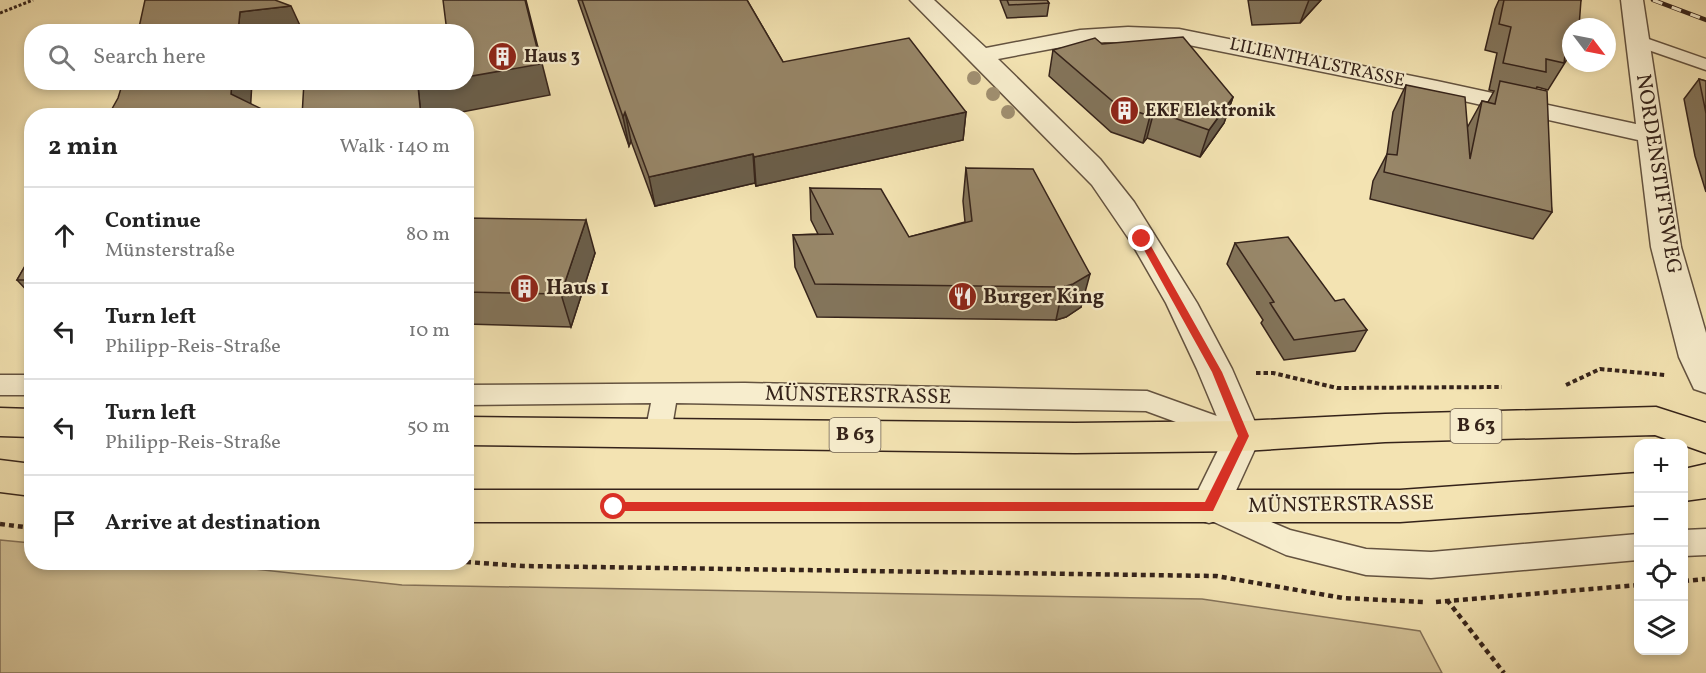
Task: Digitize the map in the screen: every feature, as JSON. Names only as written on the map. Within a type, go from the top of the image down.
[{"type":"main road","name":"MÜNSTERSTRASSE","points":[[474,430],[1075,438],[1243,436],[1385,428],[1656,421],[1706,438]]},
{"type":"main road","points":[[0,422],[24,423]]},
{"type":"main road","points":[[0,476],[24,479]]},
{"type":"main road","points":[[1688,485],[1700,484],[1706,480]]},
{"type":"main road","name":"MÜNSTERSTRASSE","points":[[474,506],[1400,506],[1634,489]]},
{"type":"street","points":[[921,0],[982,56],[1100,177],[1130,217],[1156,261],[1217,372],[1243,436],[1209,507]]},
{"type":"street","name":"NORDENSTIFTSWEG","points":[[1632,0],[1666,247],[1696,357],[1705,379]]},
{"type":"street","name":"LILIENTHALSTRASSE","points":[[982,56],[1043,42],[1083,36],[1149,33],[1179,36],[1437,88],[1650,135]]},
{"type":"lane","points":[[1637,40],[1706,65]]},
{"type":"lane","points":[[0,385],[24,385]]},
{"type":"lane","points":[[658,433],[665,394]]},
{"type":"lane","name":"MÜNSTERSTRASSE","points":[[474,395],[665,394],[1148,400],[1243,436]]},
{"type":"lane","points":[[1209,507],[1286,542],[1365,562],[1431,565],[1634,547]]},
{"type":"lane","points":[[1688,543],[1706,542]]},
{"type":"path","points":[[0,13],[33,0]]},
{"type":"path","points":[[1562,386],[1570,385],[1600,369],[1705,379]]},
{"type":"path","points":[[1217,372],[1273,373],[1337,388],[1509,387]]},
{"type":"path","points":[[0,524],[24,527]]},
{"type":"path","points":[[474,563],[523,566],[1216,576],[1343,598],[1401,602],[1448,602],[1634,585]]},
{"type":"path","points":[[1688,581],[1706,579]]},
{"type":"path","points":[[1448,602],[1504,673]]},
{"type":"shaded area","points":[[0,540],[24,542],[24,570],[264,570],[402,585],[1202,599],[1420,631],[1442,673],[0,673]]},
{"type":"building","points":[[145,0],[275,0],[291,6],[240,12],[239,24],[140,24]]},
{"type":"building","points":[[443,0],[525,0],[541,64],[474,76],[474,24],[446,24]]},
{"type":"building","points":[[582,0],[747,0],[783,62],[909,38],[966,112],[649,177],[625,112],[623,117]]},
{"type":"building","points":[[1007,0],[1047,0],[1049,3],[1009,5]]},
{"type":"building","points":[[1504,0],[1581,0],[1580,18],[1562,18],[1562,63],[1546,59],[1546,72],[1503,63],[1511,27],[1499,24]]},
{"type":"building","points":[[1183,37],[1233,97],[1209,130],[1154,111],[1150,116],[1117,105],[1053,50],[1095,38],[1102,44]]},
{"type":"building","points":[[1699,79],[1706,81],[1706,113]]},
{"type":"building","points":[[1500,81],[1547,91],[1552,212],[1384,172],[1387,154],[1397,155],[1406,85],[1465,97],[1470,159],[1482,101],[1495,104]]},
{"type":"building","points":[[120,90],[231,90],[231,94],[260,108],[112,108]]},
{"type":"building","points":[[304,90],[418,90],[420,108],[302,108]]},
{"type":"building","points":[[966,168],[1033,169],[1090,274],[1063,287],[815,284],[793,235],[833,234],[810,188],[881,189],[909,237],[972,221]]},
{"type":"building","points":[[474,218],[586,220],[561,294],[474,292]]},
{"type":"building","points":[[1288,237],[1335,301],[1344,299],[1367,330],[1294,340],[1270,303],[1274,302],[1235,243]]},
{"type":"building","points":[[24,268],[24,280],[17,280]]},
{"type":"railway","points":[[1653,0],[1706,20]]},
{"type":"place","name":"Haus 3","points":[[503,57]]},
{"type":"place","name":"EKF Elektronik","points":[[1124,111]]},
{"type":"place","name":"Haus 1","points":[[525,288]]},
{"type":"place","name":"Burger King","points":[[962,297]]},
{"type":"route","points":[[614,507],[1209,507],[1243,436],[1217,372],[1142,239]]}]
